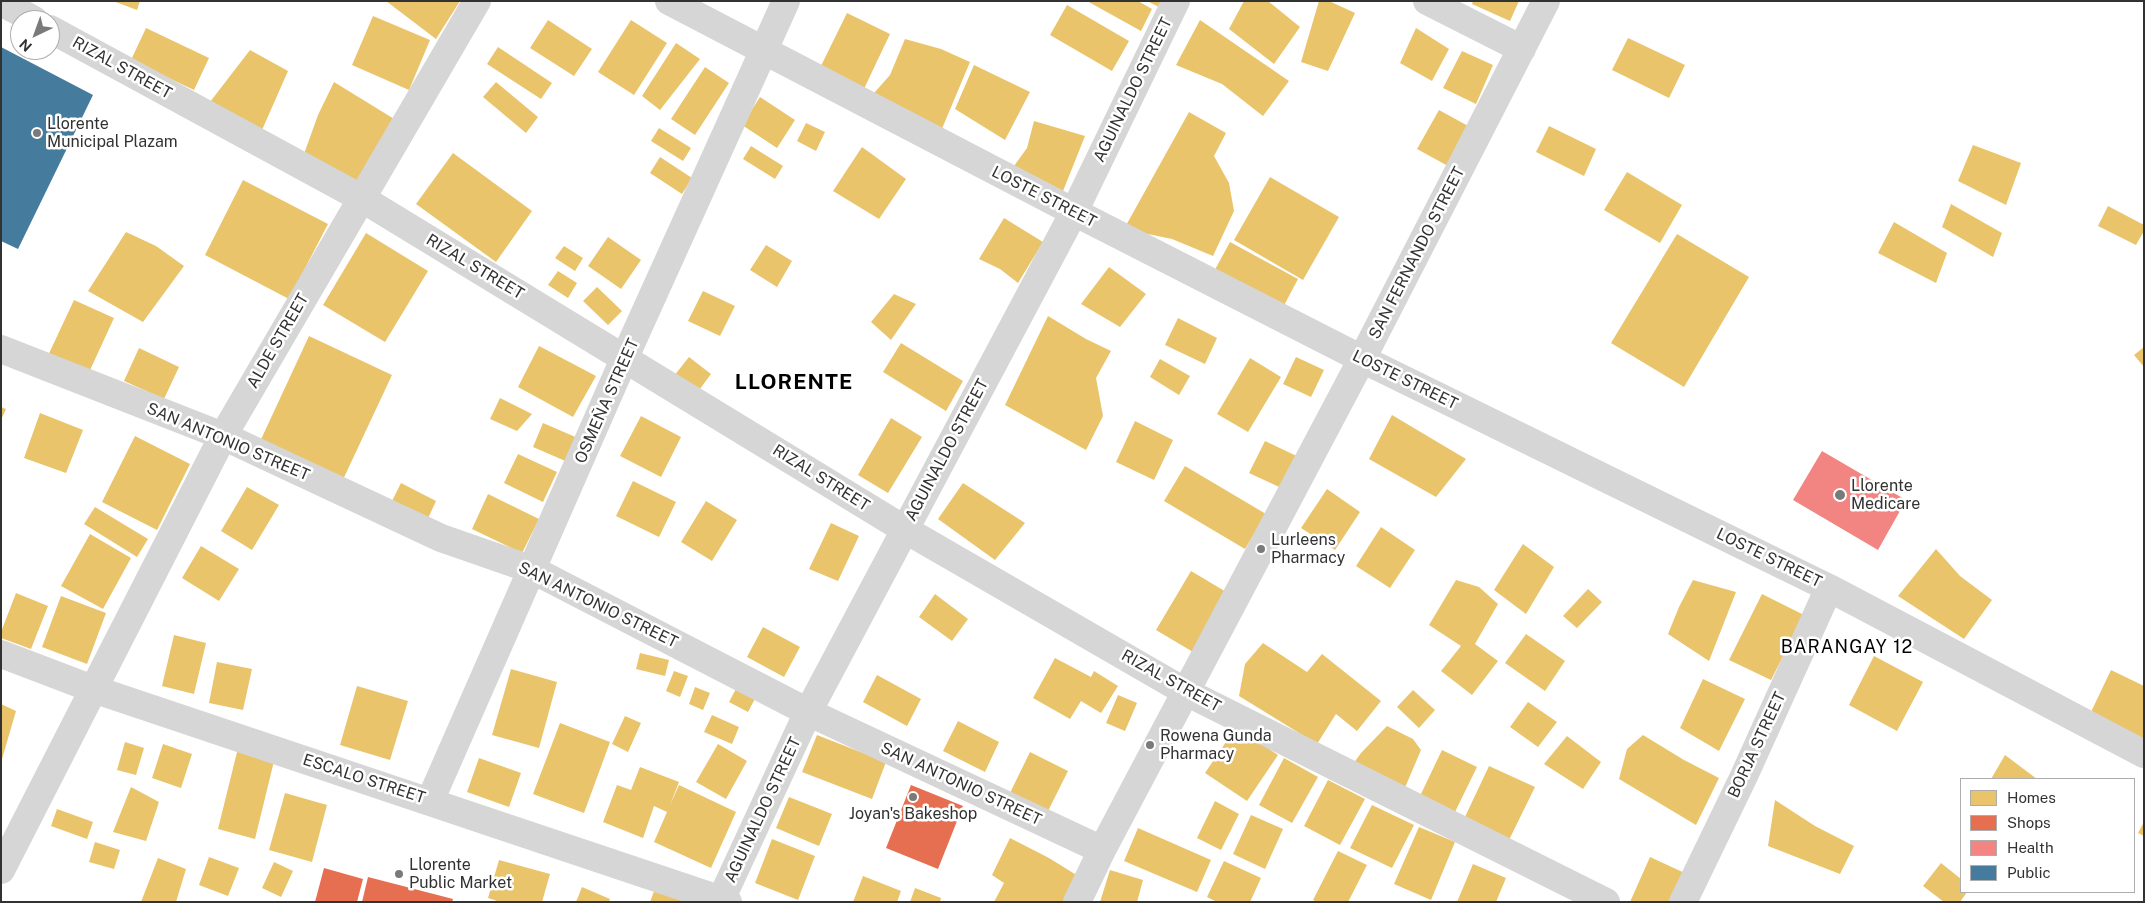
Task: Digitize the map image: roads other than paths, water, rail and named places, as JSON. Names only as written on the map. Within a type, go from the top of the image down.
[{"type":"street","name":"ALDE STREET","points":[[1,870],[223,436],[477,1]]},
{"type":"street","name":"LOSTE STREET","points":[[669,1],[1074,212],[1362,359],[1830,588],[2144,754]]},
{"type":"street","name":"OSMEÑA STREET","points":[[430,801],[625,358],[786,1]]},
{"type":"street","name":"AGUINALDO STREET","points":[[723,901],[808,712],[1074,212],[1176,1]]},
{"type":"street","points":[[1427,1],[1522,49]]},
{"type":"street","name":"SAN FERNANDO STREET","points":[[1077,902],[1102,850],[1362,359],[1546,1]]},
{"type":"street","points":[[1,2],[16,10]]},
{"type":"street","name":"RIZAL STREET","points":[[60,34],[361,198],[904,529],[1186,692],[1606,902]]},
{"type":"street","name":"SAN ANTONIO STREET","points":[[1,349],[223,436],[441,538],[533,570],[808,712],[1102,850]]},
{"type":"street","name":"BORJA STREET","points":[[1683,902],[1744,776],[1830,588]]},
{"type":"street","name":"ESCALO STREET","points":[[1,654],[92,689],[723,901]]},
{"type":"place","name":"Llorente Municipal Plazam","points":[[37,133]]},
{"type":"place","name":"Llorente Medicare","points":[[1840,495]]},
{"type":"place","name":"Lurleens Pharmacy","points":[[1261,549]]},
{"type":"place","name":"Rowena Gunda Pharmacy","points":[[1150,745]]},
{"type":"place","name":"Joyan's Bakeshop","points":[[913,797]]},
{"type":"place","name":"Llorente Public Market","points":[[399,874]]},
{"type":"district","name":"LLORENTE","points":[[794,383]]},
{"type":"district","name":"BARANGAY 12","points":[[1847,647]]}]
